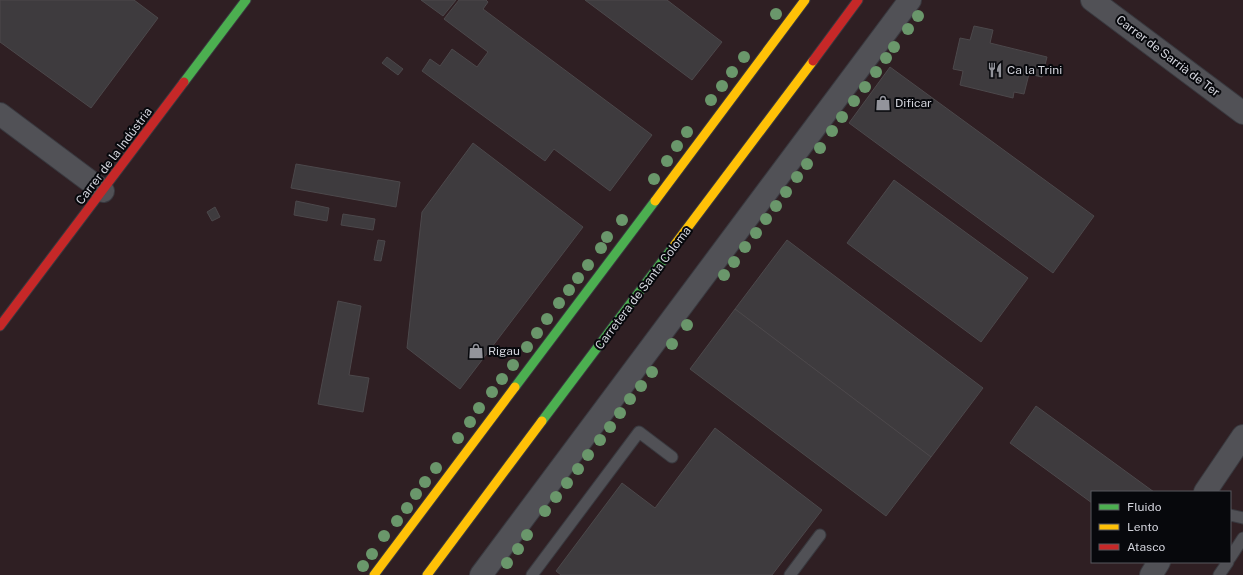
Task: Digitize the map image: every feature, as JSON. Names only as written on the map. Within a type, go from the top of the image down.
[{"type":"street","name":"Carrer de la Indústria","points":[[0,326],[246,0]]},
{"type":"street","points":[[374,575],[805,0]]},
{"type":"street","name":"Carretera de Santa Coloma","points":[[427,575],[858,0]]},
{"type":"street","points":[[481,575],[910,0]]},
{"type":"street","name":"Carrer de Sarrià de Ter","points":[[1092,0],[1243,113]]},
{"type":"street","points":[[0,114],[103,191]]},
{"type":"street","points":[[1206,491],[1243,436]]},
{"type":"street","points":[[1151,575],[1158,563]]},
{"type":"lane","points":[[532,575],[639,432],[672,457]]},
{"type":"lane","points":[[1231,515],[1242,519]]},
{"type":"lane","points":[[790,575],[820,535]]},
{"type":"lane","points":[[1231,556],[1243,538]]},
{"type":"lane","points":[[1219,575],[1227,563]]},
{"type":"shaded area","points":[[0,0],[1243,0],[1243,575],[0,575]]},
{"type":"building","points":[[0,0],[134,0],[158,18],[91,108],[0,42]]},
{"type":"building","points":[[421,0],[456,0],[443,16]]},
{"type":"building","points":[[459,0],[486,0],[488,2],[483,9],[652,135],[610,191],[554,149],[545,161],[422,71],[430,59],[440,66],[452,49],[477,67],[488,52],[444,19]]},
{"type":"building","points":[[585,0],[667,0],[722,42],[692,80]]},
{"type":"building","points":[[974,26],[993,30],[990,43],[1047,57],[1042,77],[1029,74],[1024,94],[1014,92],[1013,98],[960,85],[963,71],[953,69],[960,38],[970,40]]},
{"type":"building","points":[[387,57],[403,69],[398,75],[382,63]]},
{"type":"building","points":[[890,67],[1094,216],[1053,273],[849,123]]},
{"type":"building","points":[[473,143],[583,227],[460,389],[407,348],[422,212]]},
{"type":"building","points":[[296,164],[400,182],[396,207],[291,188]]},
{"type":"building","points":[[894,180],[1028,278],[981,342],[847,243]]},
{"type":"building","points":[[296,201],[329,208],[327,221],[294,215]]},
{"type":"building","points":[[215,207],[220,217],[212,221],[207,212]]},
{"type":"building","points":[[343,214],[375,219],[373,230],[341,225]]},
{"type":"building","points":[[378,240],[385,241],[381,261],[374,260]]},
{"type":"building","points":[[787,240],[983,388],[931,457],[735,309]]},
{"type":"building","points":[[338,301],[361,306],[349,375],[369,378],[363,412],[318,404]]},
{"type":"building","points":[[735,309],[931,457],[886,516],[690,369]]},
{"type":"building","points":[[1036,406],[1153,491],[1091,491],[1091,502],[1010,443]]},
{"type":"building","points":[[715,428],[822,510],[772,575],[561,575],[556,571],[622,483],[655,508]]},
{"type":"traffic: fast","points":[[184,82],[246,0]]},
{"type":"traffic: fast","points":[[515,387],[655,201]]},
{"type":"traffic: fast","points":[[542,421],[673,247]]},
{"type":"traffic: slow","points":[[655,201],[805,0]]},
{"type":"traffic: slow","points":[[673,247],[813,61]]},
{"type":"traffic: slow","points":[[374,575],[515,387]]},
{"type":"traffic: slow","points":[[427,575],[542,421]]},
{"type":"traffic: jam","points":[[813,61],[858,0]]},
{"type":"traffic: jam","points":[[0,326],[184,82]]},
{"type":"place","name":"Ca la Trini","points":[[995,70]]},
{"type":"place","name":"Dificar","points":[[883,103]]},
{"type":"place","name":"Rigau","points":[[476,351]]}]
